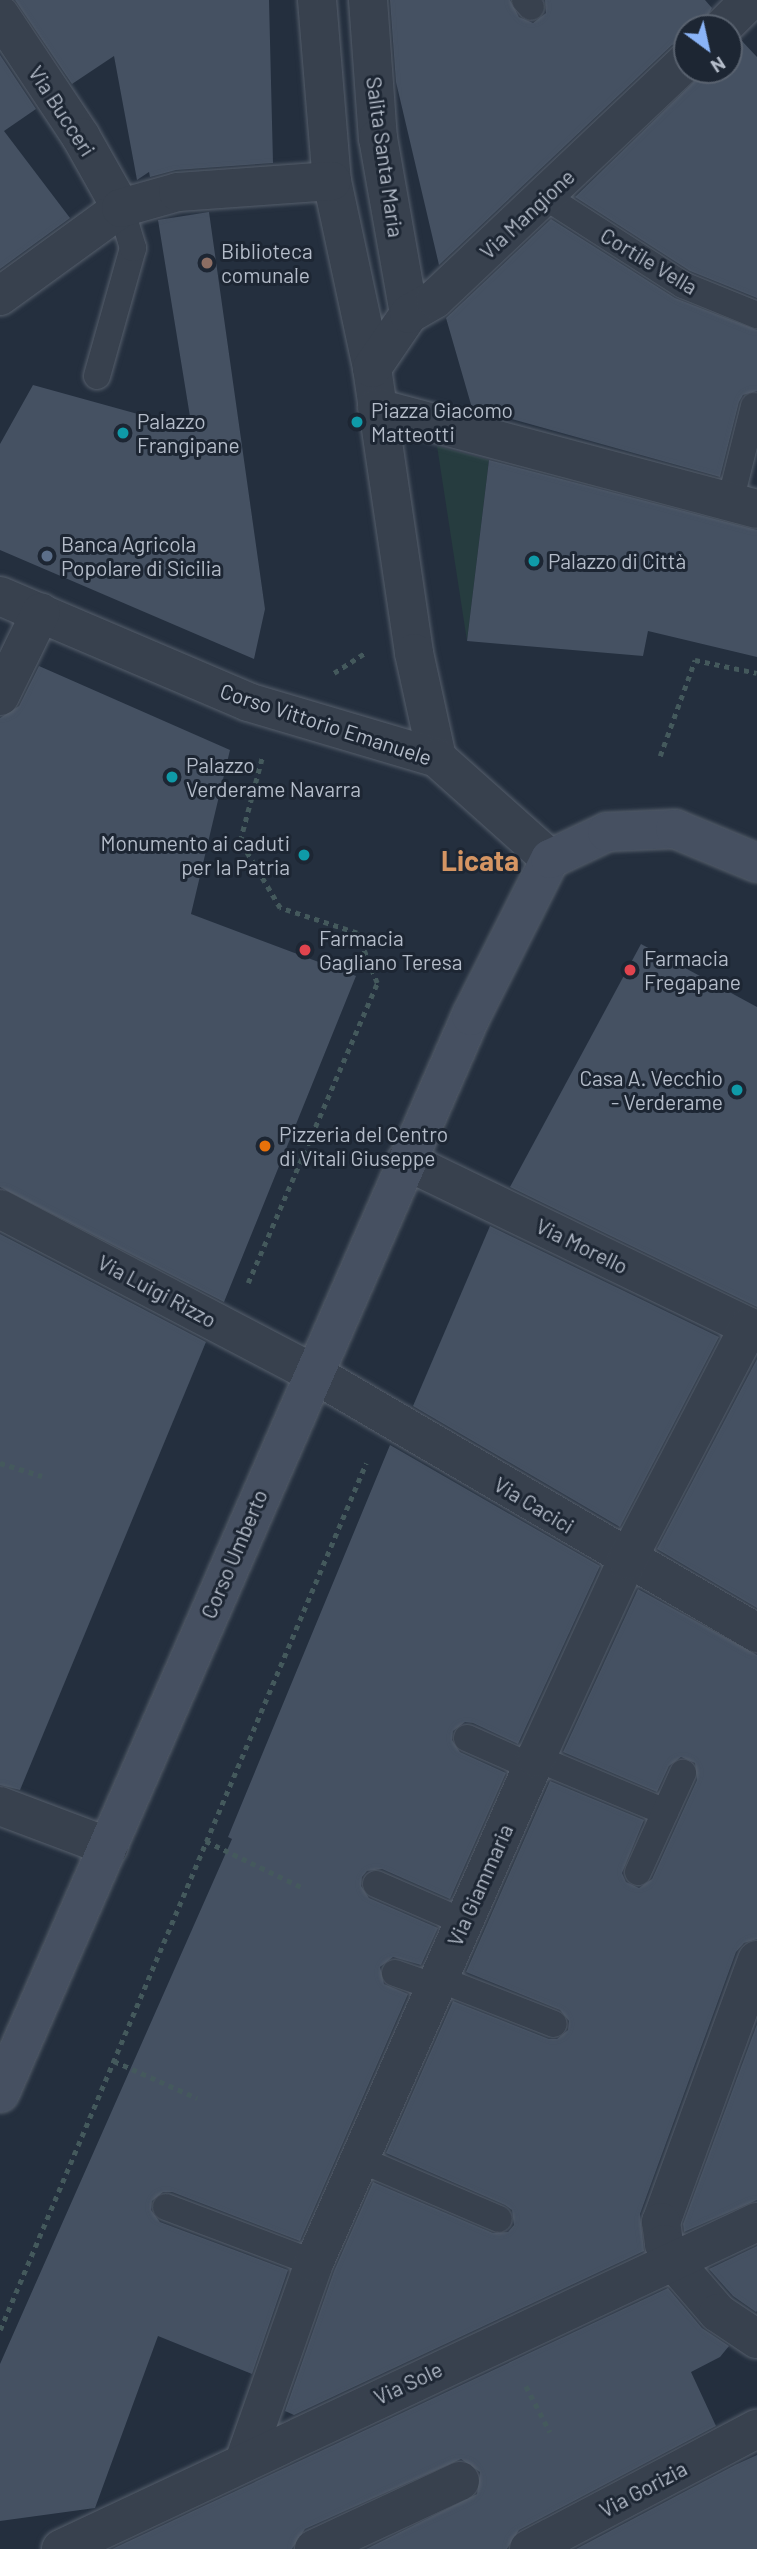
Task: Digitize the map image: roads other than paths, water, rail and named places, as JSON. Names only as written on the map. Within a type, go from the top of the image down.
[{"type":"main road","points":[[550,859],[607,832],[675,829],[757,863]]},
{"type":"main road","name":"Corso Umberto","points":[[0,2093],[406,1161],[471,1016],[550,859]]},
{"type":"street","points":[[317,0],[331,170],[372,368],[414,647],[437,758]]},
{"type":"street","name":"Salita Santa Maria","points":[[368,0],[378,138],[409,314]]},
{"type":"street","name":"Via Bucceri","points":[[0,15],[81,137],[121,208]]},
{"type":"street","name":"Via Mangione","points":[[372,368],[409,314],[435,299],[673,75]]},
{"type":"street","points":[[0,296],[121,208],[204,189],[331,170]]},
{"type":"street","points":[[377,408],[743,506]]},
{"type":"street","name":"Corso Vittorio Emanuele","points":[[0,596],[248,702],[437,758],[550,859]]},
{"type":"street","points":[[0,696],[41,612]]},
{"type":"street","name":"Via Morello","points":[[406,1161],[753,1329]]},
{"type":"street","name":"Via Luigi Rizzo","points":[[0,1209],[313,1373]]},
{"type":"street","name":"Via Giammaria","points":[[245,2459],[314,2263],[534,1763],[626,1560],[753,1329]]},
{"type":"street","name":"Via Cacici","points":[[313,1373],[626,1560],[757,1633]]},
{"type":"street","points":[[0,1806],[109,1847]]},
{"type":"street","points":[[757,1960],[661,2222],[664,2244],[674,2262],[718,2313],[757,2339]]},
{"type":"street","name":"Via Sole","points":[[61,2549],[245,2459],[757,2222]]},
{"type":"street","name":"Via Gorizia","points":[[529,2549],[757,2429]]},
{"type":"street","points":[[314,2549],[460,2481]]},
{"type":"lane","name":"Cortile Vella","points":[[546,197],[683,285],[757,315]]},
{"type":"lane","points":[[97,376],[133,248],[121,208]]},
{"type":"lane","points":[[743,506],[754,406]]},
{"type":"lane","points":[[467,1738],[665,1812]]},
{"type":"lane","points":[[638,1872],[683,1773]]},
{"type":"lane","points":[[376,1884],[464,1922]]},
{"type":"lane","points":[[395,1973],[437,1983],[554,2024]]},
{"type":"lane","points":[[359,2159],[499,2219]]},
{"type":"lane","points":[[166,2207],[314,2263]]},
{"type":"place","name":"Biblioteca comunale","points":[[207,263]]},
{"type":"place","name":"Piazza Giacomo Matteotti","points":[[357,422]]},
{"type":"place","name":"Palazzo Frangipane","points":[[123,433]]},
{"type":"place","name":"Banca Agricola Popolare di Sicilia","points":[[47,556]]},
{"type":"place","name":"Palazzo di Città","points":[[534,561]]},
{"type":"place","name":"Palazzo Verderame Navarra","points":[[172,777]]},
{"type":"place","name":"Monumento ai caduti per la Patria","points":[[304,855]]},
{"type":"place","name":"Farmacia Gagliano Teresa","points":[[305,950]]},
{"type":"place","name":"Farmacia Fregapane","points":[[630,970]]},
{"type":"place","name":"Casa A. Vecchio - Verderame","points":[[737,1090]]},
{"type":"place","name":"Pizzeria del Centro di Vitali Giuseppe","points":[[265,1146]]},
{"type":"district","name":"Licata","points":[[480,860]]}]
